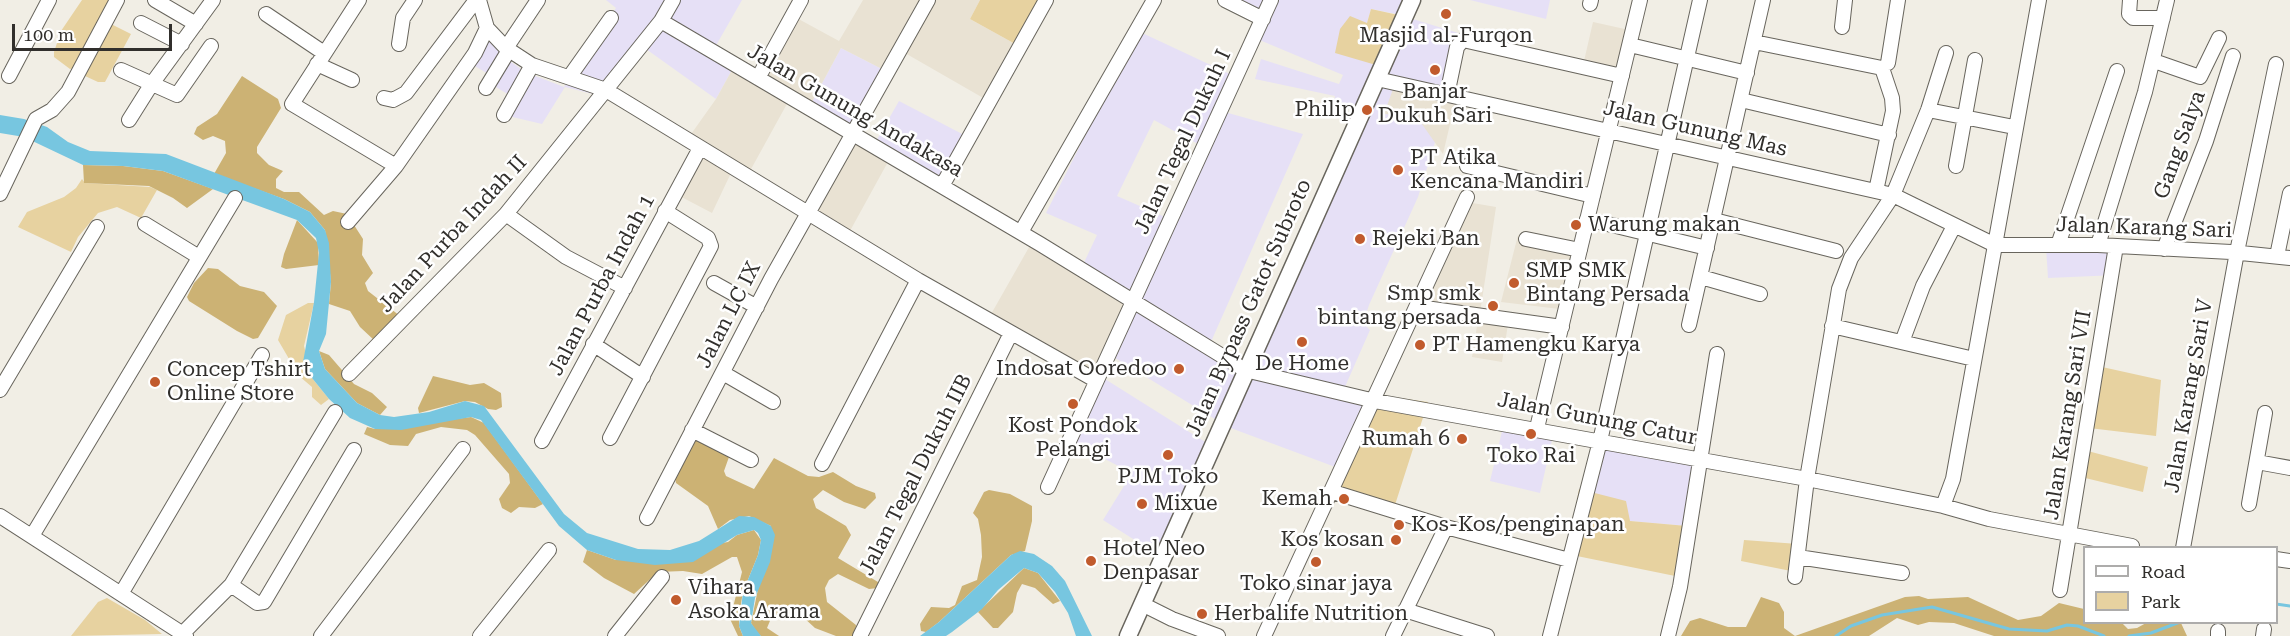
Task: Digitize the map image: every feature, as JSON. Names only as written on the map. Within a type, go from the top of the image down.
[{"type":"main road","name":"Jalan Bypass Gatot Subroto","points":[[1128,636],[1412,0]]},
{"type":"street","points":[[9,76],[49,0]]},
{"type":"street","points":[[0,195],[36,119],[52,110],[68,92],[117,0]]},
{"type":"street","points":[[155,0],[196,24]]},
{"type":"street","points":[[129,120],[150,85],[213,0]]},
{"type":"street","points":[[399,44],[403,18],[415,0]]},
{"type":"street","points":[[477,0],[487,28],[507,49],[531,65],[570,76],[606,90],[918,280],[1095,380]]},
{"type":"street","points":[[384,98],[393,100],[406,93],[477,0]]},
{"type":"street","points":[[486,88],[538,0]]},
{"type":"street","points":[[606,90],[661,21],[673,0]]},
{"type":"street","points":[[758,78],[801,0]]},
{"type":"street","name":"Jalan LC IX","points":[[647,518],[757,307],[928,0]]},
{"type":"street","points":[[942,186],[1046,0]]},
{"type":"street","points":[[1021,232],[1154,0]]},
{"type":"street","points":[[1225,0],[1263,19]]},
{"type":"street","name":"Jalan Tegal Dukuh I","points":[[1048,487],[1095,380],[1271,0]]},
{"type":"street","points":[[1537,428],[1640,0]]},
{"type":"street","points":[[1550,636],[1600,441],[1700,0]]},
{"type":"street","points":[[1689,325],[1763,0]]},
{"type":"street","points":[[1842,27],[1845,0]]},
{"type":"street","points":[[1876,191],[1889,135],[1892,98],[1885,66],[1898,0]]},
{"type":"street","points":[[1943,506],[1953,479],[2036,0]]},
{"type":"street","points":[[2130,0],[2130,14],[2133,18],[2163,18]]},
{"type":"street","points":[[2098,245],[2154,61],[2167,0]]},
{"type":"street","points":[[357,1],[292,104],[396,166]]},
{"type":"street","points":[[266,14],[352,80]]},
{"type":"street","points":[[570,76],[611,18]]},
{"type":"street","name":"Jalan Gunung Andakasa","points":[[661,21],[1021,232],[1245,370]]},
{"type":"street","points":[[141,23],[182,44]]},
{"type":"street","points":[[348,222],[396,166],[458,78],[487,28]]},
{"type":"street","points":[[2154,61],[2200,77],[2219,38]]},
{"type":"street","points":[[1447,95],[1457,48],[1463,40],[1622,76]]},
{"type":"street","points":[[1754,42],[1885,66]]},
{"type":"street","points":[[1629,45],[1747,73]]},
{"type":"street","points":[[121,70],[150,85],[177,95],[211,46]]},
{"type":"street","points":[[1795,577],[1807,479],[1832,326],[1845,270],[1893,195],[1928,110],[1946,53]]},
{"type":"street","name":"Gang Salya","points":[[2164,249],[2206,141],[2233,56]]},
{"type":"street","points":[[1956,166],[1975,60]]},
{"type":"street","name":"Jalan Karang Sari V","points":[[2183,546],[2237,252],[2276,64]]},
{"type":"street","points":[[504,115],[531,65]]},
{"type":"street","points":[[2058,245],[2117,71]]},
{"type":"street","name":"Jalan Gunung Mas","points":[[1377,79],[1893,195],[1995,245]]},
{"type":"street","name":"Jalan Purba Indah II","points":[[349,374],[506,214],[606,90]]},
{"type":"street","points":[[1741,100],[1889,135]]},
{"type":"street","points":[[1928,110],[2014,127]]},
{"type":"street","name":"Jalan Purba Indah 1","points":[[542,441],[700,148]]},
{"type":"street","points":[[1467,166],[1593,196]]},
{"type":"street","points":[[2283,257],[2290,193]]},
{"type":"street","points":[[1264,636],[1333,492],[1467,197]]},
{"type":"street","points":[[32,536],[235,198]]},
{"type":"street","points":[[610,438],[711,246],[708,238],[665,211]]},
{"type":"street","points":[[506,214],[566,257],[626,288]]},
{"type":"street","points":[[1587,219],[1707,248]]},
{"type":"street","points":[[1714,220],[1836,251]]},
{"type":"street","points":[[145,224],[199,257]]},
{"type":"street","points":[[1902,342],[1923,286],[1954,226]]},
{"type":"street","points":[[0,390],[97,227]]},
{"type":"street","points":[[1526,239],[1580,250]]},
{"type":"street","name":"Jalan Karang Sari","points":[[1995,245],[2098,245],[2237,252],[2283,257]]},
{"type":"street","name":"Jalan Karang Sari VII","points":[[2060,590],[2071,534],[2116,246]]},
{"type":"street","points":[[1701,277],[1760,294]]},
{"type":"street","points":[[822,464],[918,280]]},
{"type":"street","points":[[714,283],[757,307]]},
{"type":"street","points":[[1418,308],[1562,327]]},
{"type":"street","points":[[1832,326],[1974,358]]},
{"type":"street","name":"Jalan Tegal Dukuh IIB","points":[[860,636],[1011,333]]},
{"type":"street","points":[[593,344],[643,377]]},
{"type":"street","points":[[1668,636],[1680,587],[1717,354]]},
{"type":"street","points":[[121,594],[262,355]]},
{"type":"street","name":"Jalan Gunung Catur","points":[[1245,370],[1375,400],[1807,479],[1943,506],[1989,519],[2132,546]]},
{"type":"street","points":[[723,373],[773,402]]},
{"type":"street","points":[[0,516],[183,635],[231,585],[335,412]]},
{"type":"street","points":[[2249,504],[2265,413]]},
{"type":"street","points":[[692,430],[751,460]]},
{"type":"street","points":[[321,636],[463,449]]},
{"type":"street","points":[[231,585],[257,603],[264,602],[354,450]]},
{"type":"street","points":[[2257,462],[2290,468]]},
{"type":"street","points":[[1333,492],[1446,527],[1569,560]]},
{"type":"street","points":[[1393,636],[1446,527]]},
{"type":"street","points":[[480,636],[549,550]]},
{"type":"street","points":[[1798,557],[1902,573]]},
{"type":"street","points":[[615,636],[662,577]]},
{"type":"street","points":[[1142,604],[1172,619],[1218,636]]},
{"type":"street","points":[[1405,610],[1487,636]]},
{"type":"shaded area","points":[[606,0],[742,0],[710,56],[732,70],[716,99],[639,44],[601,96],[565,87],[542,124],[504,115],[514,98],[491,84],[495,78],[468,62],[482,34],[503,56],[525,72],[564,87],[616,8]]},
{"type":"shaded area","points":[[863,0],[980,0],[970,19],[1017,45],[985,99],[898,49],[884,70],[841,48],[806,113],[788,102],[745,180],[731,173],[712,213],[672,192],[694,152],[684,144],[716,99],[732,70],[754,80],[793,16],[839,41]]},
{"type":"shaded area","points":[[1219,0],[1402,0],[1396,14],[1371,9],[1367,23],[1336,53],[1403,16],[1468,36],[1418,197],[1369,305],[1363,323],[1370,330],[1344,389],[1377,395],[1346,471],[1228,427],[1107,353],[1080,271],[1097,235],[1046,213],[1138,31],[1232,75],[1214,109],[1303,134],[1206,353],[1239,375],[1355,109],[1334,101],[1335,96],[1255,79],[1261,59],[1339,84],[1343,75],[1250,36],[1258,17]],"holes":[[[1154,120],[1198,144],[1165,217],[1117,196]]]},
{"type":"shaded area","points":[[1470,0],[1550,0],[1546,19]]},
{"type":"shaded area","points":[[1593,22],[1629,30],[1622,68],[1584,61]]},
{"type":"shaded area","points":[[841,48],[884,70],[848,137],[806,113]]},
{"type":"shaded area","points":[[242,76],[278,99],[281,108],[257,147],[257,153],[269,165],[283,171],[276,179],[276,188],[284,192],[299,192],[324,215],[333,211],[347,214],[363,239],[362,255],[373,273],[365,283],[368,291],[400,316],[391,327],[383,329],[375,341],[360,327],[350,311],[329,304],[331,282],[325,230],[310,212],[284,199],[214,174],[226,153],[225,141],[213,136],[203,140],[194,134],[197,127],[217,114]]},
{"type":"shaded area","points":[[1393,89],[1455,103],[1443,154],[1417,117],[1384,114]]},
{"type":"shaded area","points":[[899,101],[966,136],[938,190],[871,150]]},
{"type":"shaded area","points":[[848,137],[889,160],[845,240],[805,217]]},
{"type":"shaded area","points":[[83,165],[123,166],[163,171],[213,189],[187,208],[149,186],[84,183]]},
{"type":"shaded area","points":[[1455,202],[1496,207],[1480,313],[1509,318],[1502,362],[1472,357],[1479,314],[1419,300]]},
{"type":"shaded area","points":[[297,220],[318,243],[319,265],[286,269],[281,267]]},
{"type":"shaded area","points":[[1518,235],[1584,248],[1568,310],[1501,302]]},
{"type":"shaded area","points":[[1032,242],[1130,306],[1092,386],[986,323]]},
{"type":"shaded area","points":[[2046,247],[2121,250],[2117,275],[2048,278]]},
{"type":"shaded area","points":[[208,268],[218,269],[240,286],[264,292],[277,306],[258,338],[253,339],[237,331],[189,301],[187,297],[194,283]]},
{"type":"shaded area","points":[[319,351],[329,355],[354,384],[372,393],[387,407],[380,415],[357,403],[325,369]]},
{"type":"shaded area","points":[[1097,374],[1218,450],[1168,561],[1103,520],[1132,473],[1068,440]]},
{"type":"shaded area","points":[[433,376],[470,385],[484,383],[501,393],[502,407],[496,410],[488,409],[475,402],[465,401],[419,413],[418,408]]},
{"type":"shaded area","points":[[471,417],[484,423],[543,504],[535,508],[519,507],[511,513],[502,508],[499,499],[510,483],[509,474],[475,435],[467,430],[441,427],[416,434],[408,446],[390,445],[364,434],[367,427],[375,429]]},
{"type":"shaded area","points":[[1505,419],[1555,427],[1540,493],[1490,481]]},
{"type":"shaded area","points":[[1601,436],[1702,459],[1687,526],[1630,521],[1588,491]]},
{"type":"shaded area","points":[[698,438],[726,453],[729,457],[724,471],[726,476],[754,489],[774,458],[808,476],[819,477],[833,472],[856,486],[875,493],[876,498],[865,509],[844,502],[823,490],[813,499],[816,508],[846,526],[851,535],[838,558],[878,582],[878,588],[869,589],[838,574],[829,580],[825,588],[827,602],[856,625],[855,636],[836,636],[815,628],[803,617],[794,613],[772,616],[767,628],[779,636],[761,636],[757,633],[751,623],[771,526],[749,516],[730,520],[718,529],[708,506],[676,483],[675,478],[694,440]]},
{"type":"shaded area","points":[[989,490],[1010,494],[1032,506],[1032,521],[1025,551],[1011,555],[939,622],[926,632],[921,631],[920,624],[931,607],[949,608],[955,605],[962,586],[977,580],[982,557],[981,535],[978,519],[973,513],[984,492]]},
{"type":"shaded area","points":[[754,530],[761,540],[758,555],[743,592],[739,626],[743,636],[738,636],[730,619],[742,572],[737,557],[732,557],[702,574],[683,571],[658,572],[634,594],[604,578],[583,562],[587,550],[616,560],[728,542],[737,535]]},
{"type":"shaded area","points":[[1024,568],[1038,573],[1060,601],[1053,604],[1035,588],[1022,584],[1017,593],[1013,612],[998,628],[993,628],[978,612]]},
{"type":"shaded area","points":[[1919,596],[1928,599],[1968,597],[2018,620],[2041,616],[2059,603],[2083,609],[2083,624],[2123,624],[2128,629],[2144,624],[2181,624],[2187,636],[1994,636],[1954,623],[1929,622],[1918,625],[1897,618],[1869,636],[1795,636],[1905,597]]},
{"type":"shaded area","points":[[1761,597],[1779,603],[1784,612],[1784,628],[1795,636],[1681,636],[1690,621],[1700,618],[1728,627],[1746,627]]},
{"type":"green space","points":[[82,0],[110,0],[75,68],[70,69],[54,57],[54,52],[61,31]]},
{"type":"green space","points":[[980,0],[1044,0],[1017,45],[970,19]]},
{"type":"green space","points":[[1371,9],[1403,16],[1376,65],[1335,53],[1340,29],[1350,16],[1367,23]]},
{"type":"green space","points":[[111,24],[131,34],[105,82],[98,82],[85,76]]},
{"type":"green space","points":[[82,179],[85,183],[150,187],[157,190],[141,218],[117,207],[98,213],[78,237],[71,252],[18,227],[27,212],[64,197],[76,188]]},
{"type":"green space","points":[[308,303],[314,303],[304,346],[312,378],[329,399],[321,405],[312,397],[312,387],[299,376],[278,340],[286,315]]},
{"type":"green space","points":[[2093,365],[2161,380],[2156,436],[2089,428]]},
{"type":"green space","points":[[1377,395],[1428,402],[1394,508],[1347,494],[1339,484]]},
{"type":"green space","points":[[2084,450],[2148,467],[2143,492],[2077,476]]},
{"type":"green space","points":[[1579,489],[1626,501],[1630,521],[1687,526],[1680,577],[1567,554]]},
{"type":"green space","points":[[1744,540],[1798,544],[1791,571],[1741,561]]},
{"type":"green space","points":[[107,598],[145,620],[162,634],[71,636],[98,602]]},
{"type":"water","points":[[0,115],[24,119],[47,127],[68,142],[90,151],[166,154],[284,199],[310,212],[325,230],[329,243],[331,282],[326,334],[319,351],[325,369],[357,403],[380,415],[394,417],[429,412],[465,401],[484,406],[564,514],[587,533],[638,549],[670,550],[699,541],[739,516],[754,517],[771,526],[775,535],[770,562],[755,598],[751,623],[761,636],[743,636],[739,626],[743,592],[758,555],[761,540],[754,530],[737,535],[693,562],[655,565],[616,560],[587,550],[559,526],[481,420],[471,417],[401,430],[375,429],[350,418],[329,399],[312,378],[303,362],[314,302],[319,253],[316,238],[297,220],[163,171],[123,166],[83,165],[24,137],[0,133]]},
{"type":"water","points":[[1020,551],[1034,554],[1052,566],[1065,581],[1092,636],[1076,636],[1068,613],[1055,592],[1038,573],[1024,568],[998,590],[982,609],[946,636],[920,636],[939,622],[1011,555]]},
{"type":"waterway","points":[[2278,604],[2290,606]]},
{"type":"waterway","points":[[1836,636],[1851,626],[1882,615],[1932,607],[2009,629],[2047,631],[2067,625],[2078,626],[2104,636]]},
{"type":"waterway","points":[[2129,636],[2151,633],[2175,624]]},
{"type":"place","name":"Masjid al-Furqon","points":[[1446,14]]},
{"type":"place","name":"Banjar Dukuh Sari","points":[[1435,70]]},
{"type":"place","name":"Philip","points":[[1367,110]]},
{"type":"place","name":"PT Atika Kencana Mandiri","points":[[1398,170]]},
{"type":"place","name":"Warung makan","points":[[1576,225]]},
{"type":"place","name":"Rejeki Ban","points":[[1360,239]]},
{"type":"place","name":"SMP SMK Bintang Persada","points":[[1514,283]]},
{"type":"place","name":"Smp smk bintang persada","points":[[1493,306]]},
{"type":"place","name":"De Home","points":[[1302,342]]},
{"type":"place","name":"PT Hamengku Karya","points":[[1420,345]]},
{"type":"place","name":"Indosat Ooredoo","points":[[1179,369]]},
{"type":"place","name":"Concep Tshirt Online Store","points":[[155,382]]},
{"type":"place","name":"Kost Pondok Pelangi","points":[[1073,404]]},
{"type":"place","name":"Toko Rai","points":[[1531,434]]},
{"type":"place","name":"Rumah 6","points":[[1462,439]]},
{"type":"place","name":"PJM Toko","points":[[1168,455]]},
{"type":"place","name":"Kemah","points":[[1344,499]]},
{"type":"place","name":"Mixue","points":[[1142,504]]},
{"type":"place","name":"Kos-Kos/penginapan","points":[[1399,525]]},
{"type":"place","name":"Kos kosan","points":[[1396,540]]},
{"type":"place","name":"Hotel Neo Denpasar","points":[[1091,561]]},
{"type":"place","name":"Toko sinar jaya","points":[[1316,562]]},
{"type":"place","name":"Vihara Asoka Arama","points":[[676,600]]},
{"type":"place","name":"Herbalife Nutrition","points":[[1202,614]]}]
